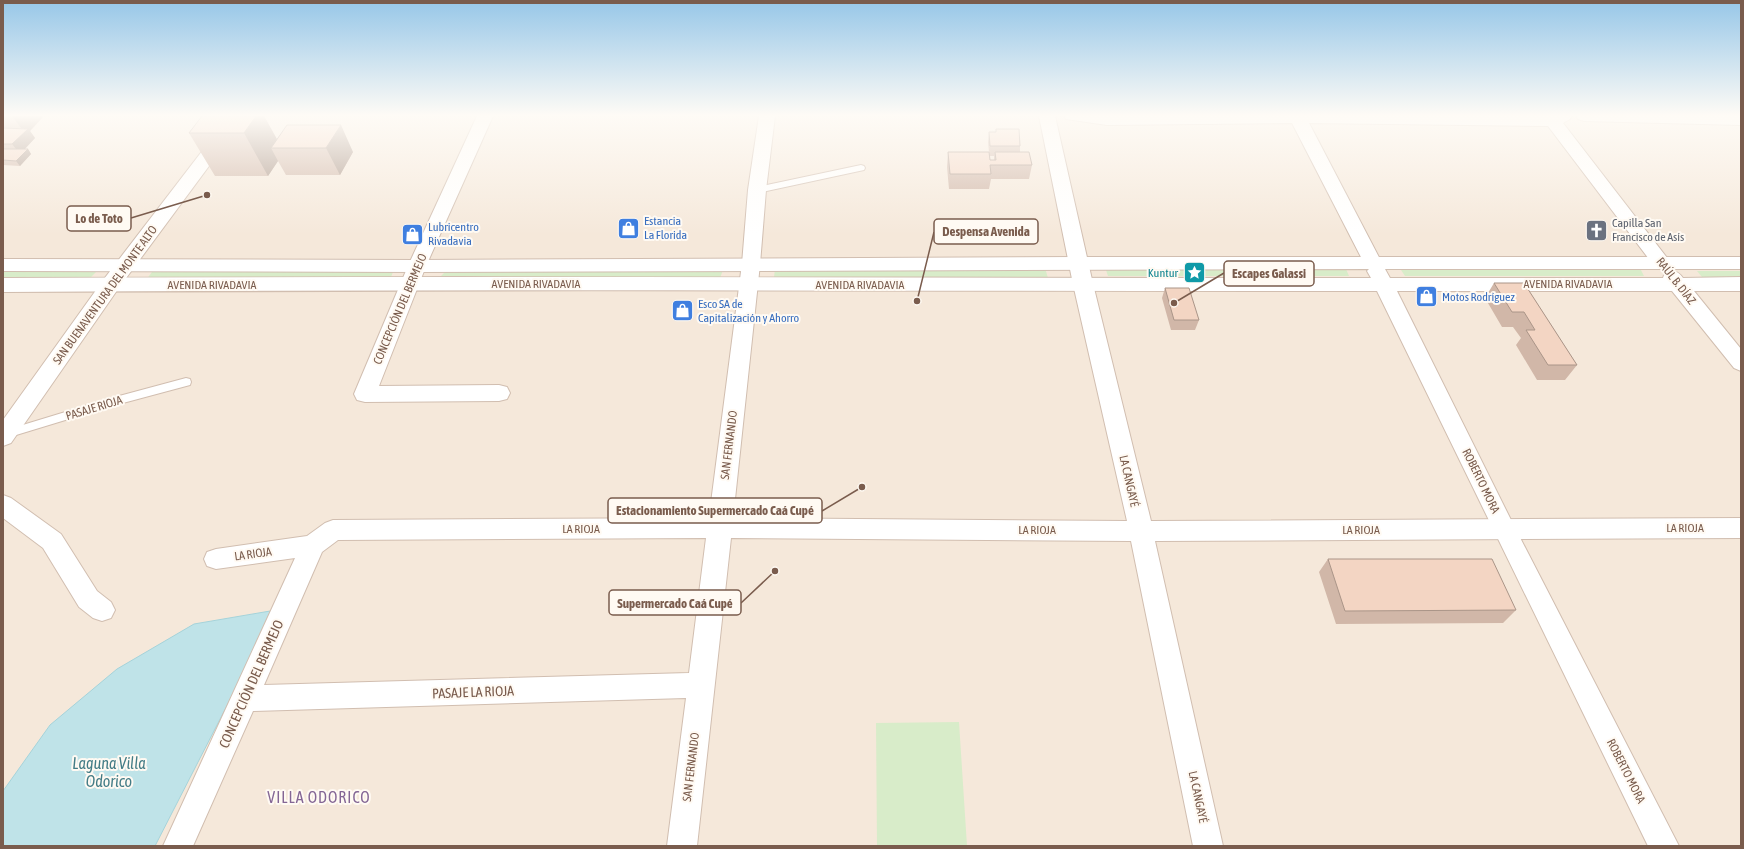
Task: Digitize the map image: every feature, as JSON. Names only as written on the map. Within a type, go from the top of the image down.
[{"type":"street","name":"SAN BUENAVENTURA DEL MONTE ALTO","points":[[3,436],[111,284],[127,265],[208,156]]},
{"type":"street","name":"CONCEPCIÓN DEL BERMEJO","points":[[467,156],[414,274],[365,394],[499,393]]},
{"type":"street","name":"SAN FERNANDO","points":[[682,846],[749,274],[756,190],[761,156]]},
{"type":"street","name":"LA CANGAYÉ","points":[[1056,156],[1081,273],[1141,531],[1208,846]]},
{"type":"street","name":"ROBERTO MORA","points":[[1317,156],[1378,273],[1504,529],[1664,846]]},
{"type":"street","name":"RAÚL B. DÍAZ","points":[[1584,156],[1662,263],[1741,363]]},
{"type":"street","name":"AVENIDA RIVADAVIA","points":[[3,266],[127,265],[414,274],[1378,273],[1662,263],[1741,263]]},
{"type":"street","name":"AVENIDA RIVADAVIA","points":[[1378,273],[1678,284],[1741,284]]},
{"type":"street","name":"AVENIDA RIVADAVIA","points":[[3,285],[275,285],[414,274]]},
{"type":"street","points":[[3,505],[52,541],[88,598],[102,610]]},
{"type":"street","name":"LA RIOJA","points":[[216,559],[323,537],[719,528],[1141,531],[1741,528]]},
{"type":"street","name":"CONCEPCIÓN DEL BERMEJO","points":[[178,846],[245,698],[323,537]]},
{"type":"street","name":"PASAJE LA RIOJA","points":[[245,698],[701,685]]},
{"type":"lane","points":[[756,190],[861,168]]},
{"type":"lane","name":"PASAJE RIOJA","points":[[3,436],[108,403],[186,382]]},
{"type":"shaded area","points":[[3,156],[1741,156],[1741,846],[3,846]]},
{"type":"green space","points":[[1045,268],[1048,278],[774,277],[775,269]]},
{"type":"green space","points":[[1346,269],[1349,276],[1108,276],[1106,270]]},
{"type":"green space","points":[[3,270],[98,270],[89,279],[3,280]]},
{"type":"green space","points":[[389,270],[393,272],[391,277],[385,279],[146,280],[152,272]]},
{"type":"green space","points":[[723,270],[720,278],[442,278],[441,276],[446,271]]},
{"type":"green space","points":[[1401,270],[1641,270],[1644,276],[1405,276]]},
{"type":"green space","points":[[1697,271],[1741,271],[1741,277],[1702,277]]},
{"type":"green space","points":[[959,722],[967,846],[877,846],[876,723]]},
{"type":"water","name":"Laguna Villa Odorico","points":[[276,610],[155,846],[3,846],[3,791],[50,725],[117,669],[194,624]]},
{"type":"building","points":[[3,156],[21,156],[16,161],[3,160]]},
{"type":"building","points":[[948,156],[989,156],[990,160],[996,160],[995,156],[1030,156],[1032,165],[990,165],[991,174],[950,174]]},
{"type":"building","points":[[1494,283],[1524,283],[1577,365],[1548,365],[1526,330],[1535,330],[1524,312],[1512,312]]},
{"type":"building","points":[[1165,288],[1189,288],[1199,320],[1174,320]]},
{"type":"building","points":[[1328,559],[1492,559],[1516,610],[1345,611]]},
{"type":"place","name":"Lo de Toto","points":[[207,195]]},
{"type":"place","name":"Estancia La Florida","points":[[629,228]]},
{"type":"place","name":"Capilla San Francisco de Asís","points":[[1597,230]]},
{"type":"place","name":"Lubricentro Rivadavia","points":[[413,234]]},
{"type":"place","name":"Kuntur","points":[[1194,273]]},
{"type":"place","name":"Motos Rodríguez","points":[[1426,297]]},
{"type":"place","name":"Despensa Avenida","points":[[917,301]]},
{"type":"place","name":"Escapes Galassi","points":[[1174,303]]},
{"type":"place","name":"Esco SA de Capitalización y Ahorro","points":[[683,311]]},
{"type":"place","name":"Estacionamiento Supermercado Caá Cupé","points":[[862,487]]},
{"type":"place","name":"Supermercado Caá Cupé","points":[[775,571]]},
{"type":"district","name":"VILLA ODORICO","points":[[319,797]]}]
